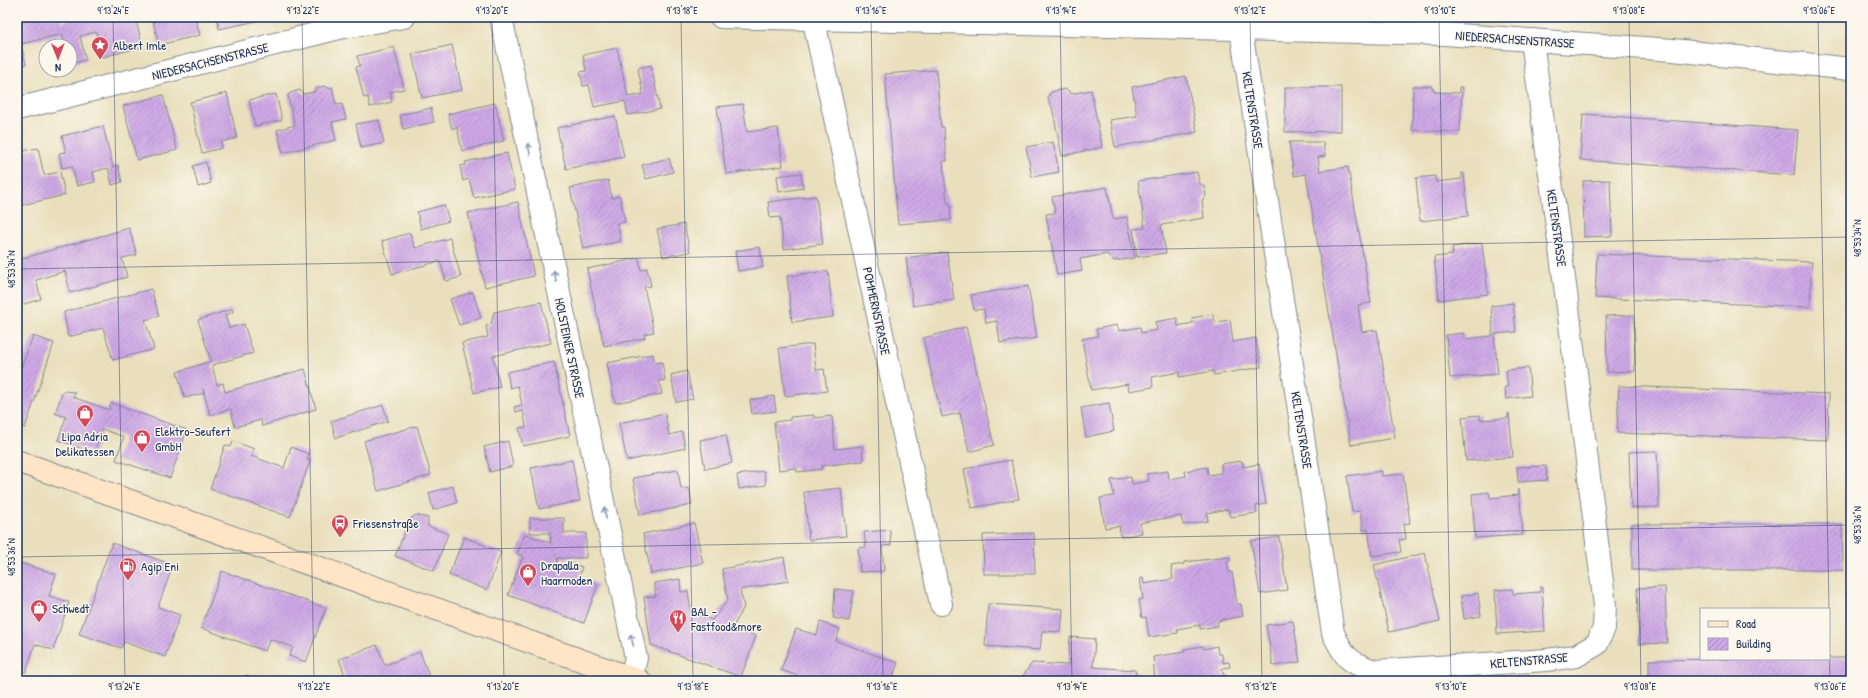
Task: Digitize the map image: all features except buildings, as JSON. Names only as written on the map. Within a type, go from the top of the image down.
[{"type":"main road","points":[[17,461],[625,678]]},
{"type":"street","name":"NIEDERSACHSENSTRASSE","points":[[17,109],[344,27],[404,17]]},
{"type":"street","name":"HOLSTEINER STRASSE","points":[[501,17],[636,658],[625,678]]},
{"type":"street","name":"NIEDERSACHSENSTRASSE","points":[[721,17],[814,18],[1241,30],[1373,31],[1674,50],[1851,69]]},
{"type":"street","name":"POMMERNSTRASSE","points":[[814,18],[941,604]]},
{"type":"street","name":"KELTENSTRASSE","points":[[1241,30],[1333,633],[1342,652],[1354,664],[1374,671],[1547,660],[1576,656],[1596,644],[1604,628],[1605,606],[1586,447],[1532,40]]},
{"type":"place","name":"Albert Imle","points":[[100,60]]},
{"type":"place","name":"Lipa Adria Delikatessen","points":[[85,428]]},
{"type":"place","name":"Elektro-Seufert GmbH","points":[[142,453]]},
{"type":"place","name":"Friesenstraße","points":[[340,538]]},
{"type":"place","name":"Agip Eni","points":[[128,581]]},
{"type":"place","name":"Drapalla Haarmoden","points":[[528,587]]},
{"type":"place","name":"Schwedt","points":[[39,623]]},
{"type":"place","name":"BAL - Fastfood&more","points":[[678,633]]}]
